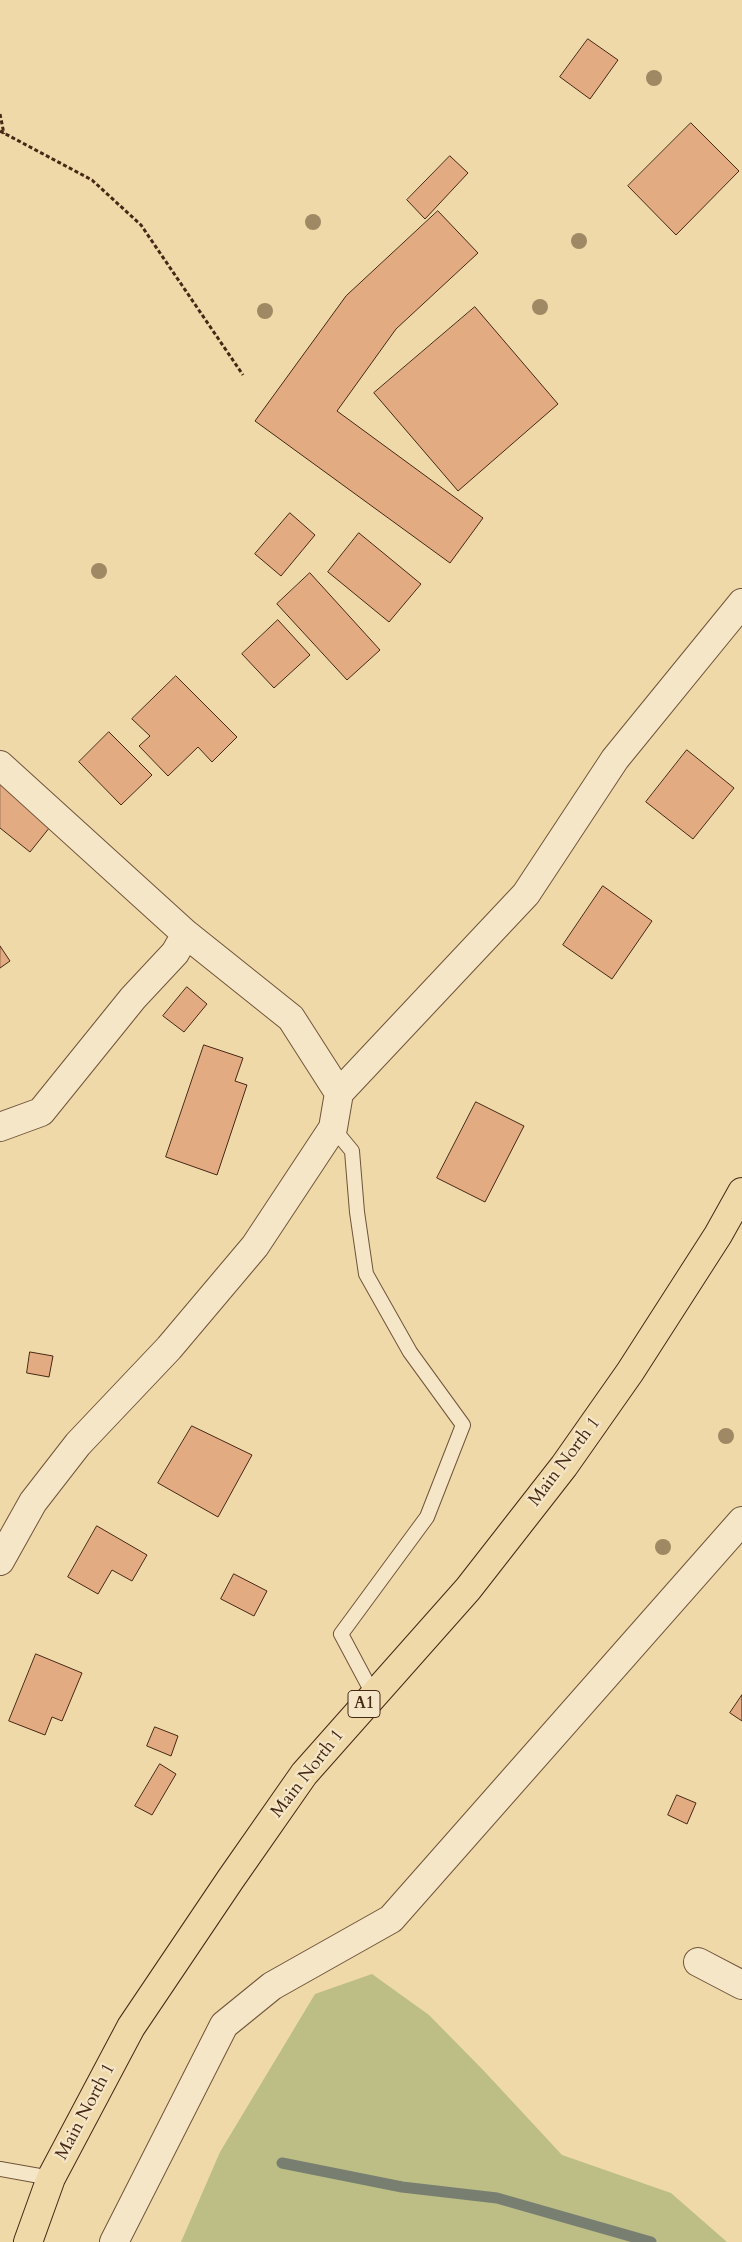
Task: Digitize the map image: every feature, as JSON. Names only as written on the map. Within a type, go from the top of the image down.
[{"type":"main road","name":"Main North 1","points":[[28,2242],[50,2178],[136,2019],[304,1774],[468,1589],[564,1466],[630,1372],[718,1235],[742,1192]]},
{"type":"street","points":[[0,1561],[33,1502],[78,1444],[169,1348],[255,1246],[333,1128],[339,1094],[526,894],[615,759],[742,603]]},
{"type":"street","points":[[0,764],[186,934],[291,1018],[339,1094]]},
{"type":"street","points":[[0,1127],[41,1112],[133,998],[175,953],[186,934]]},
{"type":"street","points":[[114,2242],[224,2025],[272,1986],[391,1919],[742,1521]]},
{"type":"street","points":[[698,1962],[742,1985]]},
{"type":"lane","points":[[333,1128],[352,1151],[357,1212],[366,1274],[410,1352],[463,1425],[428,1518],[341,1634],[373,1694]]},
{"type":"lane","points":[[0,2169],[50,2178]]},
{"type":"path","points":[[0,114],[5,134]]},
{"type":"path","points":[[0,131],[92,180],[141,224],[243,375]]},
{"type":"green space","points":[[372,1974],[429,2015],[562,2155],[671,2193],[727,2242],[181,2242],[220,2152],[315,1994]]},
{"type":"building","points":[[588,39],[618,60],[590,99],[560,77]]},
{"type":"building","points":[[691,123],[739,171],[676,235],[628,186]]},
{"type":"building","points":[[450,156],[468,173],[425,219],[407,200]]},
{"type":"building","points":[[438,211],[478,253],[396,329],[337,411],[483,518],[450,563],[255,421],[346,296]]},
{"type":"building","points":[[475,307],[558,404],[458,491],[374,393]]},
{"type":"building","points":[[290,513],[315,535],[281,576],[255,554]]},
{"type":"building","points":[[359,533],[421,584],[389,622],[328,572]]},
{"type":"building","points":[[310,573],[380,650],[347,680],[277,604]]},
{"type":"building","points":[[278,620],[310,655],[274,688],[242,654]]},
{"type":"building","points":[[176,676],[237,737],[212,762],[198,747],[168,776],[139,746],[150,736],[132,719]]},
{"type":"building","points":[[109,732],[152,775],[121,805],[79,762]]},
{"type":"building","points":[[687,750],[734,788],[693,839],[646,802]]},
{"type":"building","points":[[0,779],[54,822],[30,852],[0,828]]},
{"type":"building","points":[[603,886],[652,921],[612,979],[563,945]]},
{"type":"building","points":[[0,946],[10,961],[0,968]]},
{"type":"building","points":[[187,987],[207,1004],[184,1032],[163,1016]]},
{"type":"building","points":[[204,1045],[243,1058],[235,1081],[247,1085],[217,1175],[166,1157]]},
{"type":"building","points":[[476,1102],[524,1126],[485,1202],[437,1178]]},
{"type":"building","points":[[30,1352],[53,1356],[49,1377],[27,1373]]},
{"type":"building","points":[[192,1426],[252,1455],[218,1517],[158,1483]]},
{"type":"building","points":[[97,1526],[147,1555],[132,1581],[112,1570],[98,1594],[68,1577]]},
{"type":"building","points":[[234,1574],[267,1591],[254,1616],[221,1599]]},
{"type":"building","points":[[36,1654],[82,1673],[62,1721],[52,1717],[45,1735],[9,1721]]},
{"type":"building","points":[[742,1695],[742,1721],[730,1713]]},
{"type":"building","points":[[155,1727],[178,1736],[171,1756],[147,1746]]},
{"type":"building","points":[[160,1764],[176,1774],[152,1815],[135,1806]]},
{"type":"building","points":[[677,1795],[696,1803],[687,1824],[668,1815]]},
{"type":"waterway","points":[[282,2163],[402,2187],[497,2198],[651,2242]]}]
